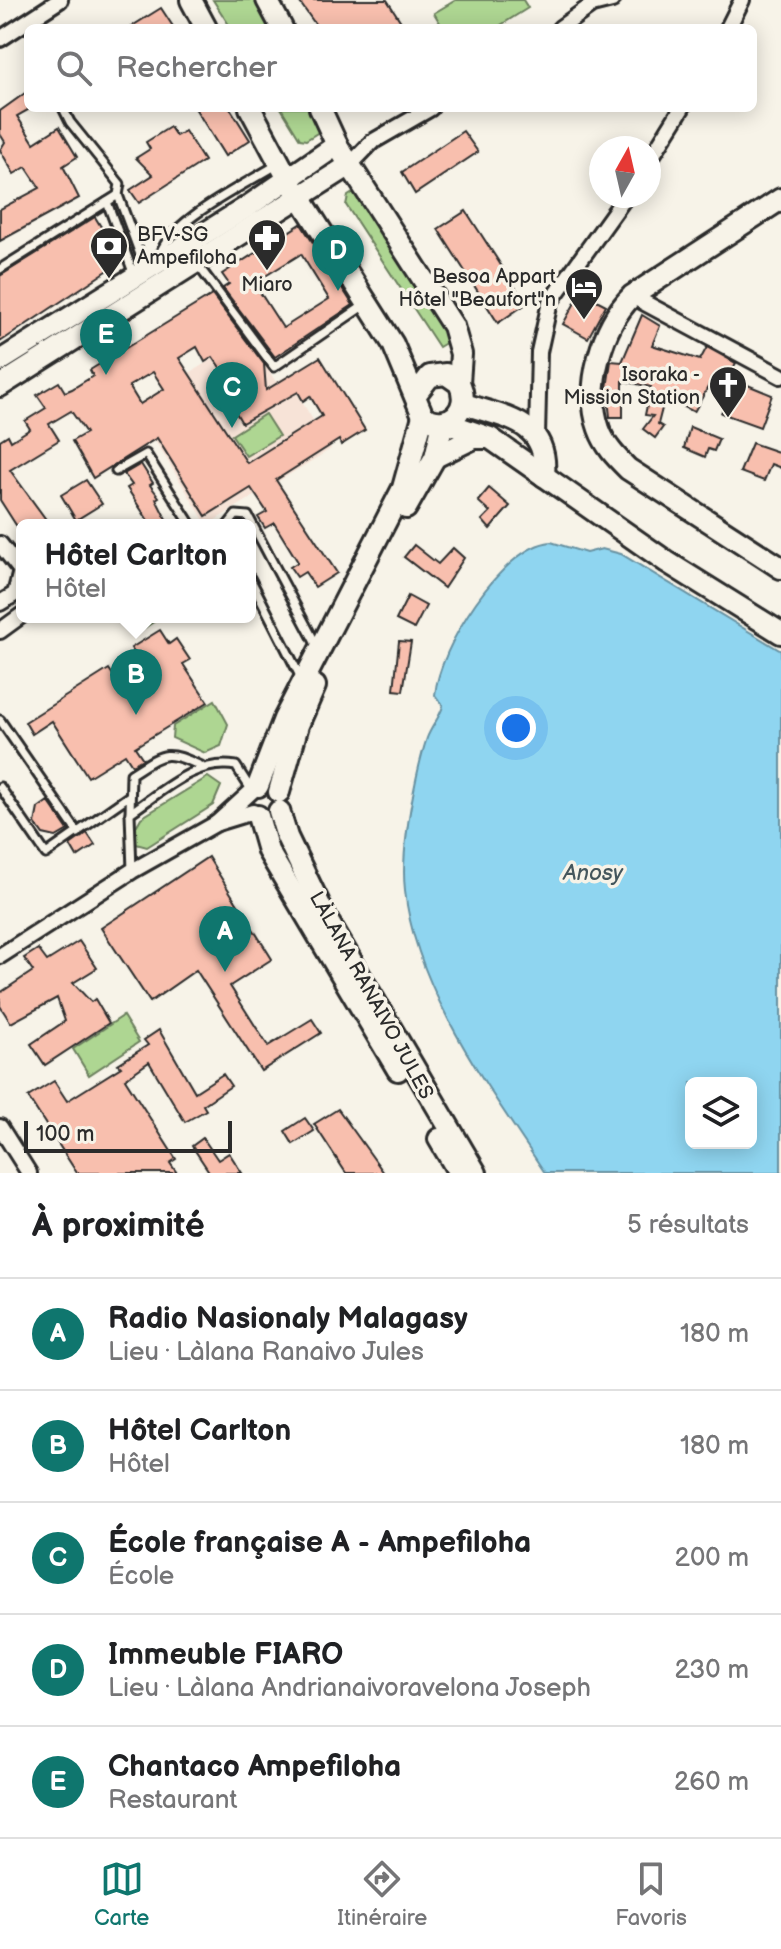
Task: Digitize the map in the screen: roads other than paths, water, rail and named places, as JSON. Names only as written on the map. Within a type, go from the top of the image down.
[{"type":"main road","points":[[191,0],[204,24]]},
{"type":"main road","points":[[267,0],[280,24]]},
{"type":"main road","points":[[252,112],[299,198],[393,344],[416,394],[417,406],[433,419],[490,438],[667,562],[781,633]]},
{"type":"main road","points":[[322,112],[337,145],[453,326],[461,354],[459,383],[464,404],[459,413],[433,419]]},
{"type":"main road","points":[[0,361],[247,207],[283,170],[337,145]]},
{"type":"main road","points":[[0,386],[350,165]]},
{"type":"main road","points":[[781,199],[632,296],[609,325],[598,372],[595,416],[609,449],[628,469],[781,568]]},
{"type":"main road","points":[[416,394],[430,376],[446,374],[459,383]]},
{"type":"main road","points":[[464,404],[529,430],[545,461],[544,476]]},
{"type":"main road","points":[[433,419],[435,457],[318,680],[298,725],[279,801],[269,817],[255,814],[249,798],[278,732],[403,488],[433,419]]},
{"type":"main road","points":[[435,457],[474,438],[490,438]]},
{"type":"main road","points":[[255,788],[270,785],[279,801]]},
{"type":"main road","name":"LÀLANA RANAIVO JULES","points":[[279,801],[326,918],[476,1173]]},
{"type":"main road","name":"LÀLANA RANAIVO JULES","points":[[255,814],[268,851],[459,1173]]},
{"type":"street","points":[[32,24],[60,0]]},
{"type":"street","points":[[566,24],[592,5],[612,0]]},
{"type":"street","points":[[730,24],[742,0]]},
{"type":"street","points":[[0,39],[24,30]]},
{"type":"street","points":[[350,165],[372,142],[424,112]]},
{"type":"street","points":[[661,142],[680,112]]},
{"type":"street","points":[[529,430],[537,404],[541,338],[550,302],[617,208]]},
{"type":"street","points":[[632,296],[781,376]]},
{"type":"street","points":[[0,544],[16,564]]},
{"type":"street","points":[[0,603],[16,591]]},
{"type":"street","points":[[0,956],[132,871],[217,823],[255,788]]},
{"type":"street","points":[[217,823],[255,814]]},
{"type":"street","points":[[0,1127],[29,1173]]},
{"type":"lane","points":[[65,112],[120,184],[118,195],[146,268]]},
{"type":"lane","points":[[0,269],[118,195]]},
{"type":"lane","points":[[107,202],[146,268]]},
{"type":"lane","points":[[196,262],[274,367],[367,303]]},
{"type":"lane","points":[[116,471],[146,454],[187,519]]},
{"type":"lane","points":[[233,519],[236,515],[248,516],[250,519]]},
{"type":"lane","points":[[256,531],[320,652]]},
{"type":"lane","points":[[256,590],[303,682]]},
{"type":"lane","points":[[1,722],[78,833]]},
{"type":"lane","points":[[132,871],[131,774],[164,753],[177,754],[201,766]]},
{"type":"lane","points":[[130,813],[201,766],[217,762],[236,766],[255,788]]},
{"type":"lane","points":[[0,787],[43,853],[49,854],[129,796]]},
{"type":"water","name":"Anosy","points":[[551,542],[586,553],[602,549],[621,554],[781,651],[781,1173],[545,1173],[480,1074],[439,1002],[412,928],[405,890],[408,820],[421,759],[443,706],[435,695],[448,652],[476,603],[512,561],[532,548]]},
{"type":"place","name":"Miaro","points":[[267,272]]},
{"type":"place","name":"BFV-SG Ampefiloha","points":[[109,280]]},
{"type":"place","name":"Immeuble FIARO","points":[[338,291]]},
{"type":"place","name":"Besoa Appart Hôtel \"Beaufort\"n","points":[[584,321]]},
{"type":"place","name":"Chantaco Ampefiloha","points":[[106,375]]},
{"type":"place","name":"Isoraka - Mission Station","points":[[728,419]]},
{"type":"place","name":"École française A - Ampefiloha","points":[[232,428]]},
{"type":"place","name":"Hôtel Carlton","points":[[136,715]]},
{"type":"place","name":"Radio Nasionaly Malagasy","points":[[225,972]]}]
